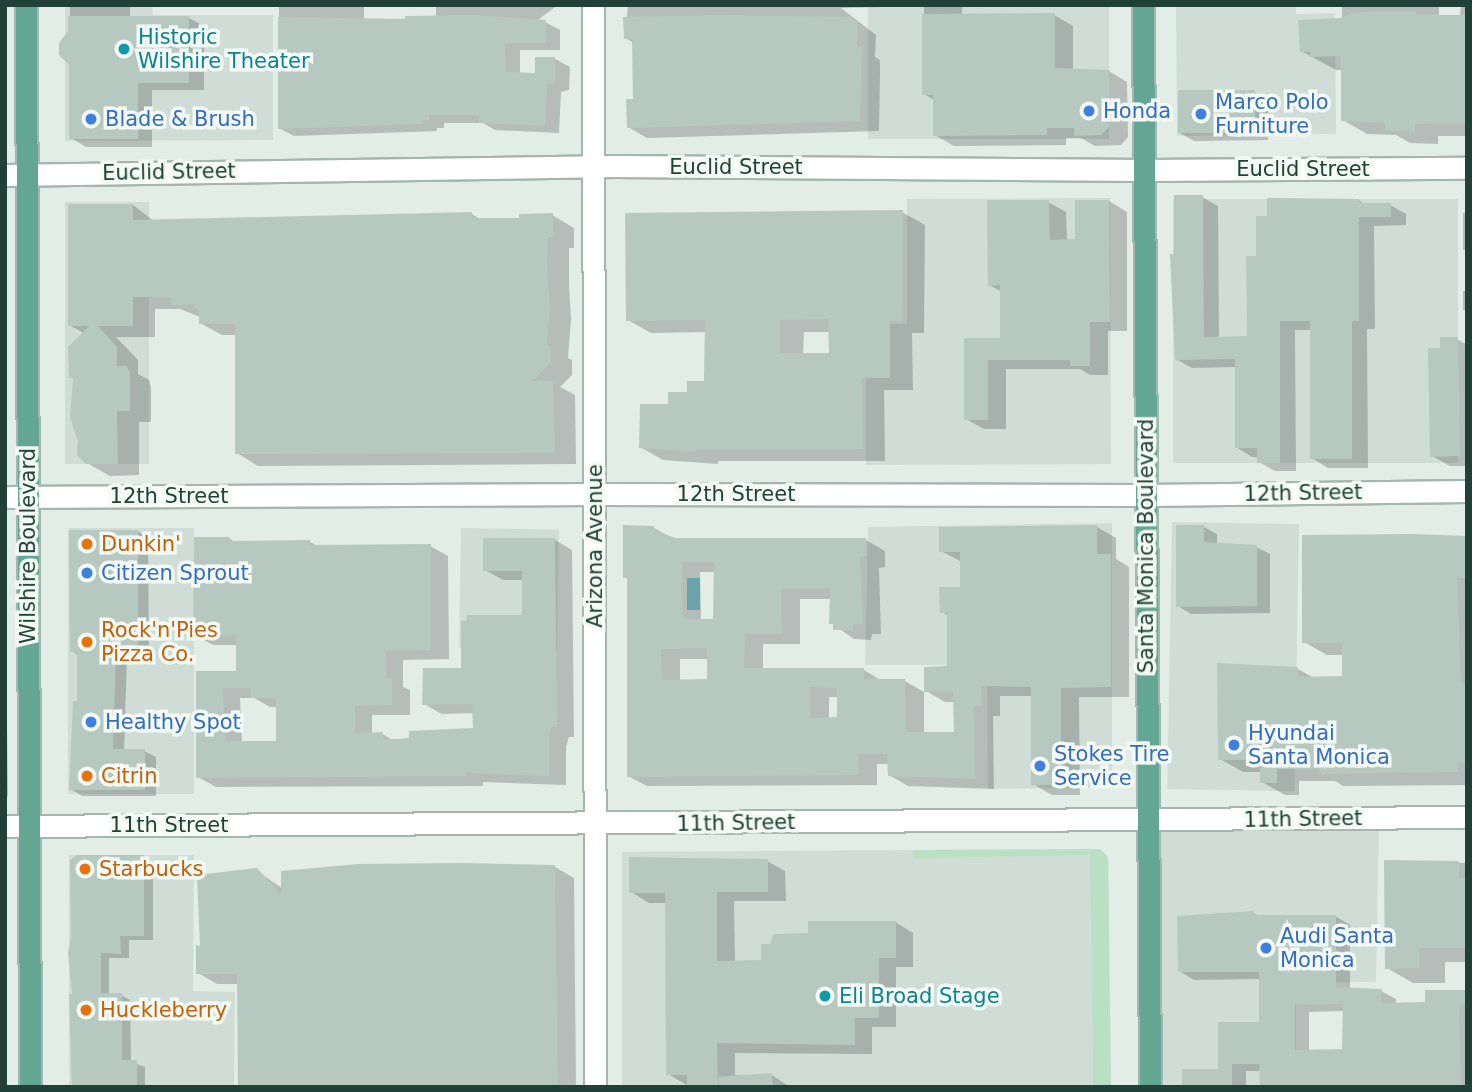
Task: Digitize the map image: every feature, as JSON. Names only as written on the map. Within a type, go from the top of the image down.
[{"type":"main road","name":"Wilshire Boulevard","points":[[26,5],[30,1087]]},
{"type":"main road","name":"Santa Monica Boulevard","points":[[1143,5],[1150,1087]]},
{"type":"street","name":"Arizona Avenue","points":[[593,5],[595,1087]]},
{"type":"street","name":"Euclid Street","points":[[5,175],[594,167],[1467,169]]},
{"type":"street","name":"12th Street","points":[[5,497],[1147,495],[1467,491]]},
{"type":"street","name":"11th Street","points":[[5,827],[1467,817]]},
{"type":"shaded area","points":[[65,5],[152,5],[153,15],[273,15],[273,140],[65,141]]},
{"type":"shaded area","points":[[868,5],[1109,5],[1109,139],[868,139]]},
{"type":"shaded area","points":[[1176,5],[1296,5],[1296,14],[1335,13],[1336,134],[1177,136]]},
{"type":"shaded area","points":[[1110,198],[1111,464],[866,465],[866,324],[907,324],[907,199]]},
{"type":"shaded area","points":[[1173,199],[1458,199],[1458,463],[1173,463]]},
{"type":"shaded area","points":[[65,202],[149,202],[149,464],[65,464]]},
{"type":"shaded area","points":[[1172,522],[1299,524],[1294,791],[1167,789]]},
{"type":"shaded area","points":[[1112,523],[1112,787],[988,789],[987,665],[865,665],[868,527]]},
{"type":"shaded area","points":[[68,528],[194,528],[194,794],[68,794]]},
{"type":"shaded area","points":[[461,528],[559,530],[557,650],[459,648]]},
{"type":"shaded area","points":[[1379,818],[1376,982],[1296,983],[1296,1087],[1150,1087],[1147,820]]},
{"type":"shaded area","points":[[1100,849],[1108,857],[1111,1087],[622,1087],[622,852]]},
{"type":"shaded area","points":[[69,855],[194,855],[193,991],[235,992],[234,1087],[69,1087]]},
{"type":"green space","points":[[1100,849],[1108,857],[1111,1087],[1093,1087],[1090,855],[913,858],[913,850]]},
{"type":"water","points":[[687,578],[700,578],[700,610],[687,610]]},
{"type":"building","points":[[1416,11],[1416,15],[1467,15],[1467,123],[1415,124],[1415,132],[1385,131],[1385,123],[1341,121],[1341,56],[1310,57],[1310,52],[1300,52],[1298,20],[1340,18],[1352,13]]},
{"type":"building","points":[[1055,13],[1055,68],[1109,70],[1109,127],[1101,135],[1074,136],[1074,128],[1047,128],[1047,135],[933,136],[933,95],[922,95],[922,14]]},
{"type":"building","points":[[474,15],[546,20],[546,43],[505,43],[506,72],[535,73],[535,57],[555,57],[555,82],[547,84],[545,126],[479,123],[479,115],[429,115],[429,120],[423,120],[423,124],[278,129],[278,17],[405,19],[405,16]]},
{"type":"building","name":"Historic Wilshire Theater","points":[[68,16],[189,16],[189,83],[138,83],[138,139],[69,139],[69,65],[59,55],[59,43],[68,31]]},
{"type":"building","points":[[623,17],[851,17],[858,23],[857,47],[862,47],[860,121],[627,128],[626,99],[633,99],[632,39],[624,39]]},
{"type":"building","points":[[1178,90],[1255,90],[1255,133],[1178,133]]},
{"type":"building","points":[[1174,195],[1203,195],[1204,337],[1247,336],[1246,256],[1256,256],[1256,216],[1267,216],[1267,198],[1359,199],[1359,203],[1391,203],[1391,217],[1359,217],[1359,321],[1352,321],[1352,459],[1310,459],[1310,321],[1280,321],[1280,463],[1257,463],[1257,448],[1235,448],[1235,359],[1175,360],[1170,254],[1174,254]]},
{"type":"building","points":[[987,200],[1049,200],[1050,240],[1075,239],[1075,200],[1109,200],[1110,322],[1090,322],[1090,366],[1070,366],[1070,360],[988,360],[988,420],[964,420],[964,338],[1000,338],[1000,285],[988,286]]},
{"type":"building","points":[[68,204],[133,204],[133,220],[472,212],[472,218],[519,218],[519,214],[553,213],[553,237],[548,237],[547,271],[550,306],[547,346],[551,346],[551,362],[533,381],[553,381],[555,453],[235,454],[235,324],[199,324],[199,309],[194,309],[194,305],[171,305],[171,297],[133,297],[133,326],[98,326],[117,347],[117,366],[127,366],[130,373],[130,411],[117,411],[118,464],[86,464],[77,455],[78,441],[70,418],[73,378],[69,378],[68,347],[89,326],[68,326]]},
{"type":"building","points":[[903,210],[902,321],[890,321],[890,378],[862,378],[863,449],[696,449],[696,452],[639,448],[640,404],[668,404],[668,392],[687,392],[687,381],[704,381],[705,320],[626,321],[625,213]],"holes":[[[828,319],[829,353],[780,353],[780,320]]]},
{"type":"building","points":[[1440,337],[1458,337],[1460,456],[1430,457],[1428,348],[1440,348]]},
{"type":"building","points":[[623,525],[654,526],[654,531],[676,538],[866,538],[866,556],[860,557],[863,624],[853,624],[853,630],[833,630],[833,624],[829,624],[830,589],[781,589],[782,634],[745,634],[744,668],[864,668],[864,679],[905,679],[906,732],[954,732],[953,691],[924,692],[924,667],[947,666],[947,613],[940,613],[939,587],[960,587],[960,552],[939,552],[939,527],[1097,525],[1097,554],[1111,554],[1111,687],[1061,688],[1061,785],[1031,785],[1031,687],[981,686],[982,706],[974,706],[975,779],[888,776],[887,754],[858,754],[858,775],[627,777],[627,578],[623,578]],"holes":[[[682,562],[714,562],[713,619],[686,619],[683,616]],[[707,648],[707,679],[662,680],[661,649]],[[810,687],[837,688],[837,717],[810,718]]]},
{"type":"building","points":[[1176,525],[1204,525],[1204,542],[1257,545],[1257,606],[1176,607]]},
{"type":"building","points":[[69,530],[138,530],[138,652],[116,652],[113,749],[145,749],[145,790],[69,790],[73,701],[77,701],[77,652],[70,652]]},
{"type":"building","points":[[1302,535],[1467,536],[1467,578],[1457,578],[1461,683],[1467,683],[1467,763],[1458,762],[1458,772],[1319,774],[1319,769],[1277,769],[1277,783],[1260,783],[1260,760],[1218,760],[1217,663],[1298,667],[1298,677],[1342,676],[1342,643],[1302,643]]},
{"type":"building","points":[[194,537],[229,537],[229,541],[310,540],[310,545],[431,544],[431,650],[386,651],[386,678],[392,678],[392,705],[355,706],[355,733],[383,732],[383,739],[409,739],[409,731],[473,728],[472,704],[422,705],[423,668],[461,668],[461,621],[466,621],[467,615],[522,615],[522,571],[483,571],[483,538],[555,538],[557,727],[551,727],[549,736],[549,776],[466,773],[466,776],[196,778],[196,671],[236,671],[236,635],[193,636]],"holes":[[[223,688],[251,688],[251,698],[276,698],[276,741],[225,741]]]},
{"type":"building","points":[[77,855],[144,855],[144,936],[120,936],[121,954],[101,953],[101,993],[122,993],[122,1060],[137,1060],[137,1087],[72,1087],[69,994],[72,994],[68,953],[71,938],[70,860]]},
{"type":"building","points":[[629,857],[768,859],[768,892],[717,892],[717,961],[761,960],[761,944],[770,944],[773,934],[808,933],[808,921],[896,921],[896,958],[879,958],[879,1018],[855,1018],[855,1045],[717,1043],[718,1087],[687,1087],[687,1075],[666,1075],[665,893],[629,893]]},
{"type":"building","points":[[1384,860],[1459,861],[1459,878],[1467,878],[1467,948],[1419,948],[1419,968],[1385,969]]},
{"type":"building","points":[[358,864],[555,865],[558,1087],[238,1087],[237,974],[196,974],[196,945],[200,946],[197,875],[257,868],[281,895],[281,871]]},
{"type":"building","points":[[1254,911],[1254,915],[1336,915],[1336,987],[1382,989],[1381,1003],[1425,1002],[1425,990],[1467,990],[1467,1005],[1459,1005],[1461,1087],[1260,1087],[1259,1064],[1232,1064],[1232,1087],[1182,1087],[1182,1069],[1218,1069],[1218,1022],[1259,1022],[1259,972],[1178,972],[1177,916]],"holes":[[[1343,1004],[1342,1049],[1295,1050],[1295,1005]]]},
{"type":"building","points":[[772,1073],[773,1087],[719,1087],[718,1077]]},
{"type":"place","name":"Historic Wilshire Theater","points":[[124,49]]},
{"type":"place","name":"Honda","points":[[1089,111]]},
{"type":"place","name":"Marco Polo Furniture","points":[[1201,114]]},
{"type":"place","name":"Blade & Brush","points":[[91,119]]},
{"type":"place","name":"Dunkin'","points":[[87,544]]},
{"type":"place","name":"Citizen Sprout","points":[[87,573]]},
{"type":"place","name":"Rock'n'Pies Pizza Co.","points":[[87,642]]},
{"type":"place","name":"Healthy Spot","points":[[91,722]]},
{"type":"place","name":"Hyundai Santa Monica","points":[[1234,745]]},
{"type":"place","name":"Stokes Tire Service","points":[[1040,766]]},
{"type":"place","name":"Citrin","points":[[87,776]]},
{"type":"place","name":"Starbucks","points":[[85,869]]},
{"type":"place","name":"Audi Santa Monica","points":[[1266,948]]},
{"type":"place","name":"Eli Broad Stage","points":[[825,996]]},
{"type":"place","name":"Huckleberry","points":[[86,1010]]}]
